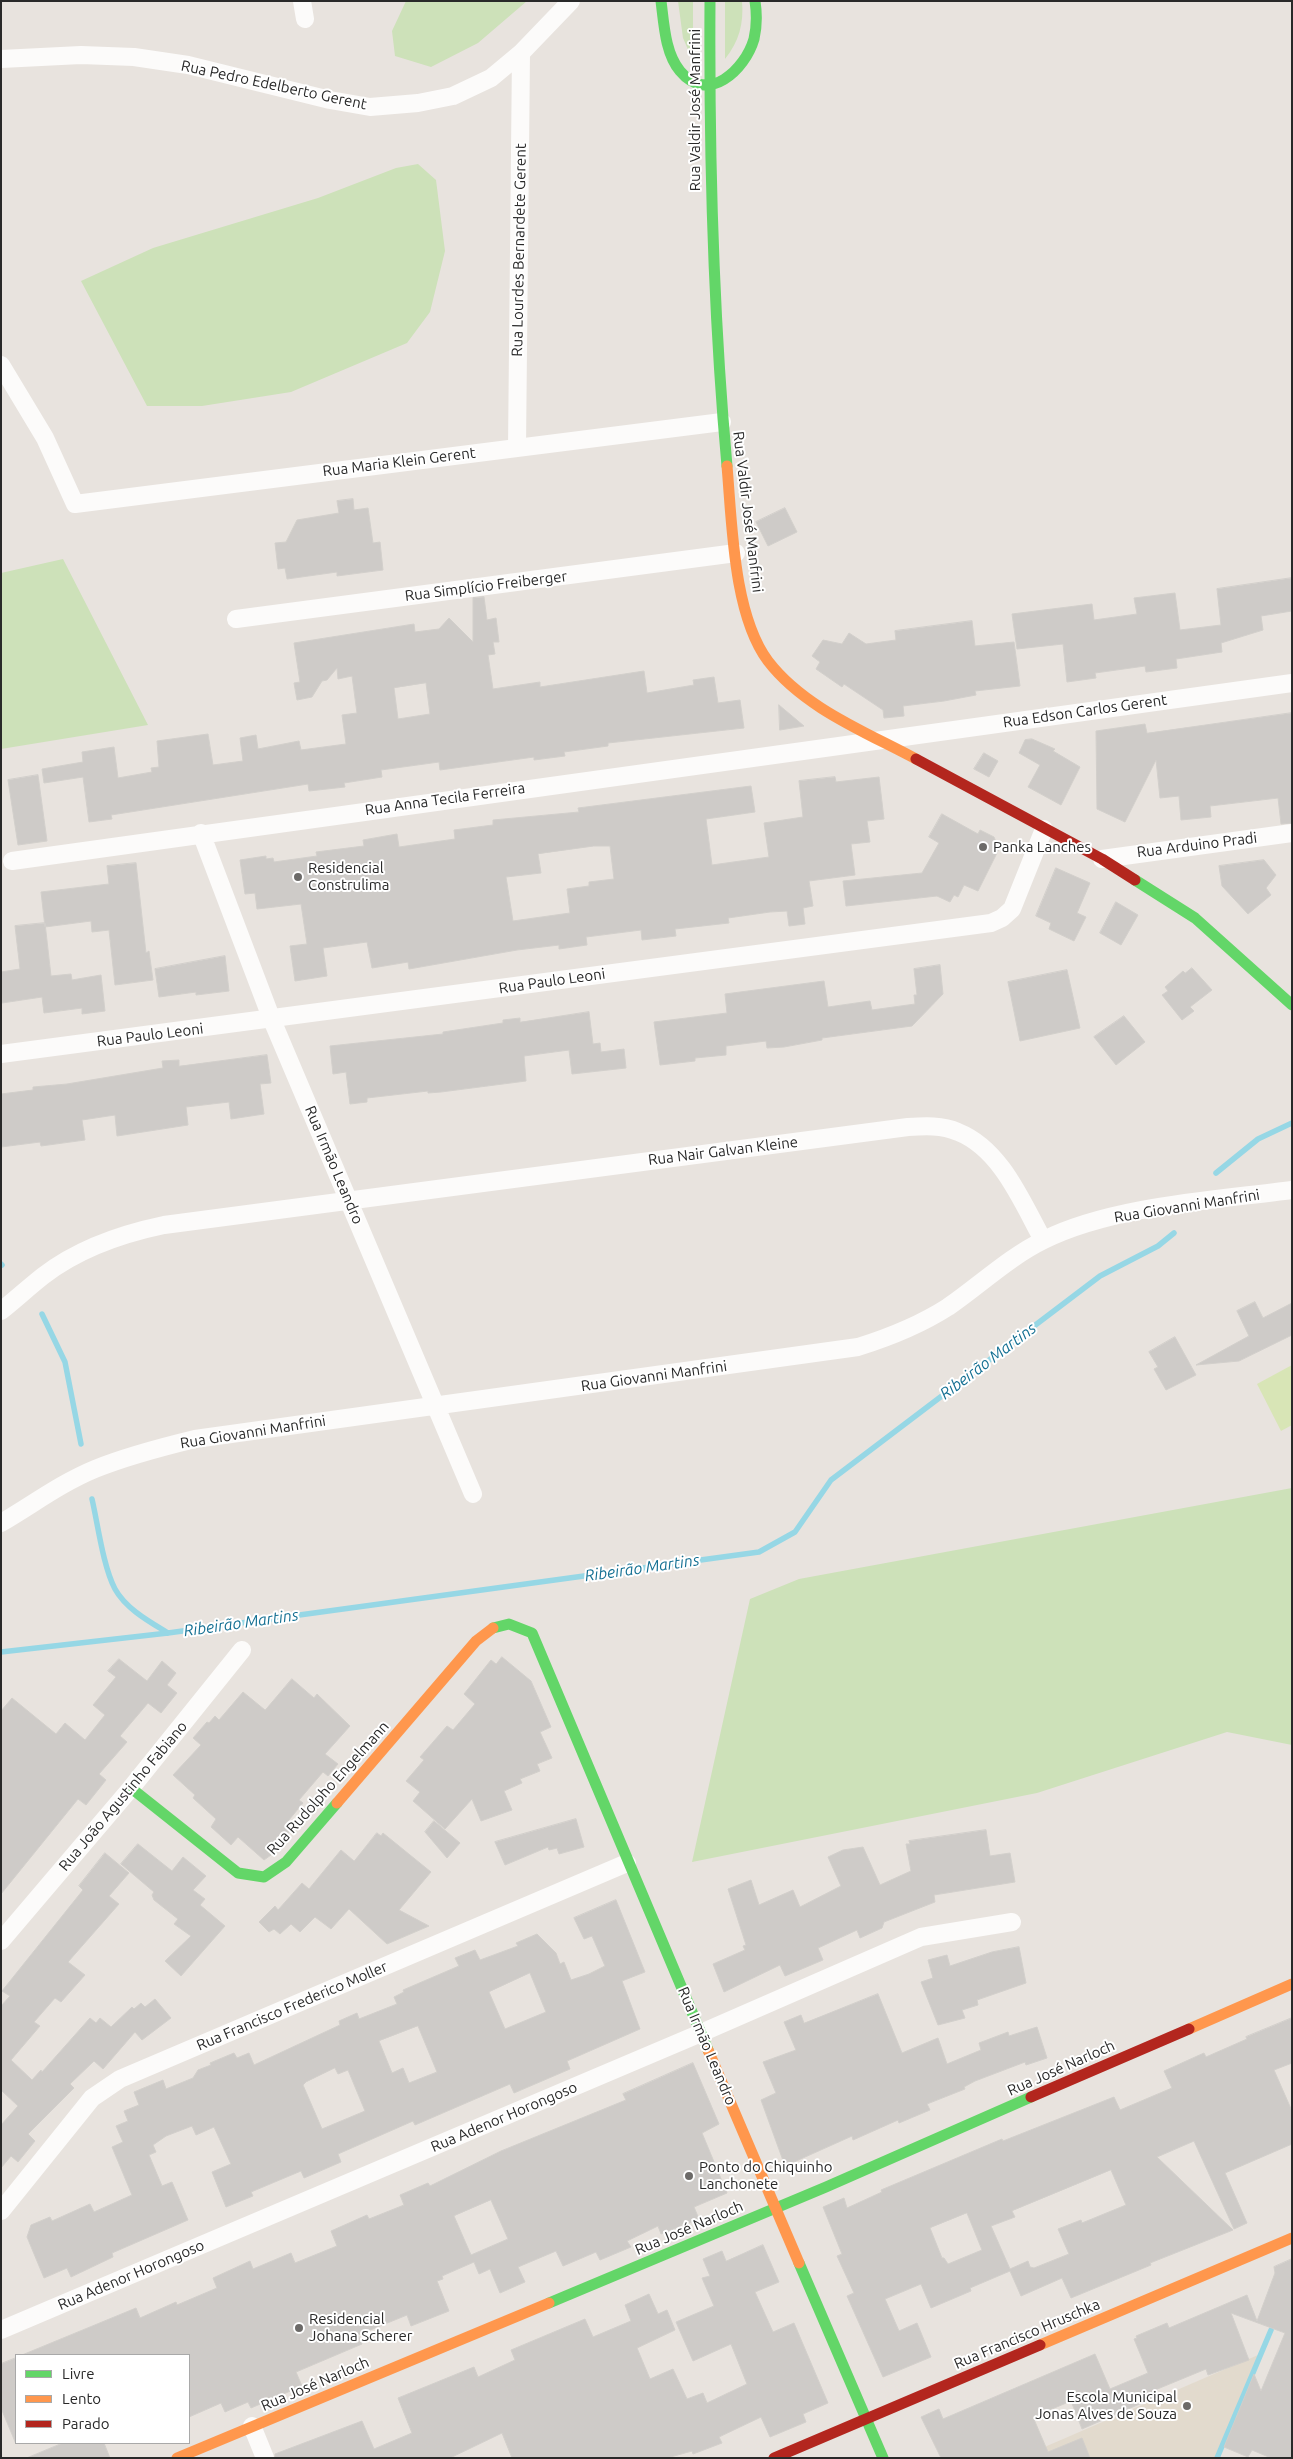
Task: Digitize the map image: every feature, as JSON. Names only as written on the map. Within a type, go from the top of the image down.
[{"type":"street","points":[[302,1],[305,19]]},
{"type":"street","name":"Rua Pedro Edelberto Gerent","points":[[1,59],[80,55],[134,57],[188,65],[330,100],[370,107],[418,103],[453,96],[491,78],[521,53],[571,1]]},
{"type":"street","points":[[661,1],[664,28],[672,56],[686,77],[709,87],[723,83],[737,70],[744,59],[756,29],[755,1]]},
{"type":"street","name":"Rua Valdir José Manfrini","points":[[710,1],[709,87],[712,285],[722,422],[736,553],[744,601],[758,644],[785,680],[826,710],[878,740],[1102,859],[1196,918],[1292,1005]]},
{"type":"street","name":"Rua Lourdes Bernardete Gerent","points":[[517,447],[521,53]]},
{"type":"street","name":"Rua Maria Klein Gerent","points":[[1,365],[45,438],[75,504],[722,422]]},
{"type":"street","name":"Rua Simplício Freiberger","points":[[236,619],[736,553]]},
{"type":"street","name":"Rua Edson Carlos Gerent","points":[[878,740],[1292,683]]},
{"type":"street","name":"Rua Anna Tecila Ferreira","points":[[12,860],[878,740]]},
{"type":"street","name":"Rua Paulo Leoni","points":[[1,1054],[272,1020],[991,923],[1002,918],[1012,910],[1044,829]]},
{"type":"street","name":"Rua Irmão Leandro","points":[[201,833],[272,1020],[473,1494]]},
{"type":"street","name":"Rua Arduino Pradi","points":[[1102,859],[1292,833]]},
{"type":"street","name":"Rua Nair Galvan Kleine","points":[[1,1310],[44,1275],[92,1246],[128,1233],[164,1224],[908,1127],[930,1126],[958,1132],[984,1148],[1005,1175],[1043,1240]]},
{"type":"street","name":"Rua Giovanni Manfrini","points":[[1,1523],[63,1484],[95,1469],[158,1448],[195,1439],[858,1347],[908,1329],[936,1314],[1023,1252],[1043,1240],[1078,1226],[1160,1208],[1292,1190]]},
{"type":"street","name":"Rua Rudolpho Engelmann","points":[[131,1788],[238,1873],[264,1877],[286,1862],[476,1641],[488,1630],[504,1623],[516,1624],[532,1633]]},
{"type":"street","name":"Rua Irmão Leandro","points":[[532,1633],[883,2458]]},
{"type":"street","name":"Rua João Agustinho Fabiano","points":[[1,1941],[131,1788],[242,1650]]},
{"type":"street","name":"Rua Francisco Frederico Moller","points":[[1,2211],[92,2098],[120,2079],[628,1862]]},
{"type":"street","name":"Rua Adenor Horongoso","points":[[1,2330],[701,2033],[921,1937],[1012,1922]]},
{"type":"street","name":"Rua José Narloch","points":[[177,2458],[776,2208],[1292,1984]]},
{"type":"street","name":"Rua Francisco Hruschka","points":[[774,2458],[1292,2238]]},
{"type":"street","points":[[252,2426],[265,2458]]},
{"type":"shaded area","name":"Escola Municipal Jonas Alves de Souza","points":[[1258,2355],[1215,2458],[1019,2458]]},
{"type":"green space","points":[[406,1],[527,1],[478,43],[431,67],[395,56],[392,31]]},
{"type":"green space","points":[[678,1],[693,1],[693,61],[683,38]]},
{"type":"green space","points":[[725,1],[742,1],[742,9],[740,32],[734,46],[725,59]]},
{"type":"green space","points":[[418,164],[436,180],[445,251],[430,312],[407,343],[291,392],[202,406],[147,406],[81,281],[153,248],[318,198],[396,168]]},
{"type":"green space","points":[[63,559],[148,725],[1,749],[1,573]]},
{"type":"green space","points":[[1292,1365],[1292,1425],[1281,1431],[1257,1384]]},
{"type":"green space","points":[[1292,1488],[1292,1745],[1227,1732],[1037,1793],[692,1862],[750,1599],[799,1579]]},
{"type":"building","points":[[353,499],[354,510],[368,508],[373,543],[380,542],[383,570],[337,576],[337,572],[287,579],[285,568],[278,569],[275,543],[286,542],[297,520],[339,513],[337,501]]},
{"type":"building","points":[[785,508],[797,532],[768,546],[756,522]]},
{"type":"building","points":[[1292,578],[1292,611],[1261,616],[1263,630],[1221,643],[1222,652],[1176,659],[1177,668],[1146,672],[1145,666],[1095,673],[1096,678],[1067,682],[1063,644],[1017,649],[1012,614],[1092,604],[1094,620],[1137,614],[1134,598],[1175,593],[1180,630],[1221,625],[1217,589]]},
{"type":"building","points":[[484,597],[487,620],[496,618],[499,642],[493,642],[495,654],[488,655],[493,689],[540,682],[540,687],[644,671],[647,693],[694,685],[693,680],[714,677],[718,703],[740,700],[744,728],[608,743],[608,746],[564,752],[565,756],[534,760],[534,757],[440,770],[439,762],[381,770],[382,777],[344,783],[345,787],[309,791],[308,784],[111,815],[112,819],[89,822],[83,777],[44,783],[42,769],[83,762],[82,752],[114,747],[118,778],[152,772],[151,768],[159,767],[157,741],[208,734],[213,765],[243,761],[240,738],[256,735],[258,749],[299,741],[301,750],[346,744],[342,715],[357,713],[352,676],[338,679],[337,668],[327,680],[322,681],[312,697],[297,700],[294,683],[300,682],[294,643],[414,624],[415,632],[439,629],[449,618],[473,642],[473,598]],"holes":[[[426,683],[430,714],[398,719],[394,688]]]},
{"type":"building","points":[[972,621],[975,646],[1014,642],[1020,686],[975,691],[976,695],[903,706],[904,716],[884,718],[883,710],[844,684],[842,687],[816,669],[820,662],[812,656],[823,640],[842,644],[849,633],[866,644],[896,640],[895,631]]},
{"type":"building","points":[[779,705],[804,726],[780,730]]},
{"type":"building","points":[[1292,713],[1292,823],[1281,824],[1278,798],[1210,806],[1211,817],[1181,820],[1179,796],[1160,798],[1156,760],[1125,822],[1097,809],[1096,731],[1145,724],[1147,733]]},
{"type":"building","points":[[1032,739],[1055,749],[1053,751],[1080,767],[1061,805],[1028,787],[1040,765],[1019,753],[1025,740]]},
{"type":"building","points":[[984,753],[998,761],[989,777],[974,769]]},
{"type":"building","points":[[38,775],[47,841],[18,845],[8,780]]},
{"type":"building","points":[[835,777],[836,782],[879,777],[884,819],[867,821],[870,842],[851,844],[855,875],[809,881],[813,906],[803,908],[805,924],[789,926],[787,911],[770,912],[728,918],[729,923],[675,929],[676,936],[642,940],[641,930],[586,937],[587,945],[559,949],[559,945],[517,950],[409,969],[408,962],[372,968],[367,942],[323,948],[327,976],[295,981],[290,946],[307,944],[301,904],[257,909],[255,893],[245,894],[240,860],[266,856],[266,859],[273,858],[274,862],[317,856],[316,852],[364,846],[363,840],[397,834],[399,847],[455,839],[454,830],[493,825],[493,820],[579,812],[578,808],[751,786],[755,812],[706,819],[712,865],[769,857],[764,823],[803,817],[799,781]],"holes":[[[594,846],[610,846],[614,879],[589,882],[589,886],[567,889],[570,913],[513,921],[506,877],[541,873],[538,854]]]},
{"type":"building","points":[[942,814],[978,834],[980,830],[994,837],[999,849],[978,891],[964,885],[958,897],[954,895],[950,902],[937,896],[846,906],[843,881],[922,873],[939,843],[929,837]]},
{"type":"building","points":[[1264,860],[1276,875],[1266,888],[1271,895],[1248,914],[1222,886],[1219,866]]},
{"type":"building","points":[[136,863],[146,953],[149,951],[153,980],[115,985],[109,930],[92,932],[91,921],[45,927],[41,892],[109,884],[107,866]]},
{"type":"building","points":[[1056,868],[1090,883],[1077,913],[1086,917],[1074,941],[1049,929],[1051,923],[1036,916]]},
{"type":"building","points":[[1116,902],[1138,915],[1121,945],[1100,933]]},
{"type":"building","points":[[45,923],[51,976],[71,974],[72,980],[101,975],[105,1011],[82,1014],[82,1008],[44,1013],[42,997],[2,1003],[1,972],[20,969],[15,926]]},
{"type":"building","points":[[225,956],[229,991],[196,995],[196,992],[159,997],[155,969]]},
{"type":"building","points":[[940,965],[943,994],[912,1026],[822,1038],[822,1040],[784,1047],[767,1048],[766,1041],[726,1046],[726,1055],[695,1058],[695,1061],[660,1065],[654,1022],[727,1013],[725,994],[824,981],[828,1007],[870,1001],[872,1010],[915,1004],[914,995],[917,995],[914,969]]},
{"type":"building","points":[[1192,968],[1212,990],[1190,1007],[1194,1011],[1182,1020],[1162,995],[1168,991],[1165,987],[1183,971],[1185,973]]},
{"type":"building","points":[[1067,970],[1080,1028],[1020,1041],[1008,982]]},
{"type":"building","points":[[589,1012],[593,1044],[600,1043],[601,1052],[624,1049],[626,1068],[572,1074],[569,1050],[524,1056],[526,1081],[441,1092],[428,1093],[428,1091],[367,1098],[367,1102],[350,1104],[346,1072],[333,1074],[330,1046],[443,1034],[443,1032],[503,1023],[503,1020],[520,1018],[520,1022]]},
{"type":"building","points":[[1124,1016],[1145,1042],[1116,1065],[1094,1037]]},
{"type":"building","points":[[267,1055],[271,1083],[260,1084],[264,1114],[231,1119],[229,1102],[186,1107],[188,1125],[117,1136],[115,1115],[82,1120],[85,1140],[41,1146],[40,1142],[1,1147],[1,1094],[33,1090],[33,1087],[67,1084],[163,1068],[162,1061],[179,1060],[179,1066]]},
{"type":"building","points":[[1255,1302],[1263,1318],[1292,1303],[1292,1335],[1239,1361],[1196,1365],[1249,1336],[1237,1311]]},
{"type":"building","points":[[1175,1337],[1196,1375],[1166,1390],[1154,1369],[1158,1367],[1149,1352]]},
{"type":"building","points":[[502,1657],[531,1681],[551,1727],[540,1732],[552,1758],[537,1764],[540,1771],[520,1779],[522,1783],[504,1791],[512,1810],[481,1821],[472,1799],[445,1829],[413,1801],[420,1792],[406,1781],[424,1760],[420,1757],[447,1726],[453,1730],[475,1704],[464,1694],[491,1660],[496,1664]]},
{"type":"building","points":[[119,1659],[147,1681],[162,1661],[176,1673],[167,1685],[177,1693],[161,1713],[148,1703],[120,1736],[127,1742],[99,1774],[106,1780],[86,1805],[78,1799],[1,1894],[1,1711],[12,1698],[56,1734],[65,1723],[85,1740],[105,1715],[93,1705],[116,1677],[108,1671]]},
{"type":"building","points":[[292,1679],[314,1698],[317,1694],[350,1726],[325,1754],[338,1764],[328,1776],[323,1772],[299,1800],[303,1803],[284,1826],[290,1831],[271,1855],[264,1860],[238,1837],[231,1845],[211,1827],[216,1819],[193,1798],[195,1795],[173,1775],[201,1745],[193,1738],[215,1716],[219,1720],[243,1692],[265,1710]]},
{"type":"building","points":[[576,1819],[584,1847],[559,1854],[557,1848],[549,1850],[548,1847],[505,1865],[495,1842]]},
{"type":"building","points":[[434,1821],[460,1843],[447,1858],[425,1832]]},
{"type":"building","points":[[986,1830],[990,1856],[1010,1853],[1015,1882],[934,1895],[935,1902],[884,1922],[882,1928],[860,1938],[857,1930],[818,1948],[823,1960],[785,1976],[780,1965],[724,1992],[713,1964],[745,1950],[743,1946],[746,1945],[728,1889],[751,1880],[759,1905],[793,1890],[800,1907],[841,1886],[828,1857],[843,1850],[863,1847],[880,1885],[911,1871],[906,1844],[910,1844],[909,1841]]},
{"type":"building","points":[[377,1833],[381,1836],[383,1833],[431,1872],[399,1910],[429,1926],[387,1944],[349,1909],[331,1929],[315,1917],[300,1932],[291,1924],[280,1934],[274,1929],[269,1932],[259,1922],[275,1906],[278,1910],[302,1883],[309,1889],[341,1850],[354,1861]]},
{"type":"building","points":[[138,1844],[172,1871],[183,1857],[206,1876],[193,1890],[205,1899],[200,1905],[225,1926],[181,1976],[165,1961],[191,1936],[174,1924],[178,1919],[154,1900],[152,1895],[154,1892],[121,1864]]},
{"type":"building","points":[[105,1853],[129,1873],[109,1896],[119,1904],[68,1962],[85,1975],[61,2002],[55,1998],[34,2022],[40,2026],[11,2060],[32,2080],[41,2070],[42,2072],[90,2018],[96,2023],[100,2018],[111,2027],[132,2007],[134,2009],[141,2003],[145,2007],[155,1999],[171,2018],[142,2040],[135,2032],[103,2069],[94,2061],[70,2084],[74,2088],[28,2134],[35,2141],[18,2162],[11,2156],[1,2168],[1,2125],[18,2106],[1,2090],[1,2006],[10,1996],[2,1991],[83,1890],[79,1886]]},
{"type":"building","points":[[616,1900],[645,1972],[622,1981],[640,2029],[567,2061],[570,2069],[514,2093],[510,2084],[415,2125],[413,2121],[338,2154],[341,2162],[304,2178],[301,2171],[251,2192],[253,2196],[226,2207],[212,2172],[231,2164],[214,2127],[196,2135],[192,2126],[166,2136],[153,2145],[156,2152],[149,2155],[162,2186],[172,2182],[188,2220],[112,2253],[113,2257],[71,2277],[67,2268],[44,2278],[27,2237],[31,2225],[50,2217],[52,2221],[90,2204],[94,2212],[132,2195],[112,2147],[123,2142],[116,2126],[128,2121],[124,2111],[139,2105],[134,2092],[163,2080],[166,2089],[193,2078],[198,2070],[234,2053],[237,2058],[249,2053],[254,2065],[340,2025],[339,2021],[357,2013],[359,2019],[397,2004],[394,1997],[404,1992],[403,1990],[459,1966],[455,1958],[475,1950],[480,1960],[518,1946],[516,1943],[537,1934],[556,1953],[560,1964],[564,1962],[571,1980],[589,1974],[605,1966],[592,1936],[584,1939],[574,1918]],"holes":[[[530,1973],[546,2012],[505,2029],[489,1992]],[[418,2026],[437,2072],[409,2083],[403,2068],[392,2073],[379,2041]],[[335,2068],[338,2074],[348,2070],[365,2111],[322,2129],[303,2085]]]},
{"type":"building","points":[[1019,1947],[1026,1983],[977,2000],[978,2005],[962,2010],[965,2018],[938,2025],[921,1982],[933,1978],[928,1960],[947,1955],[950,1966],[992,1952]]},
{"type":"building","points":[[878,1994],[902,2053],[938,2038],[947,2064],[981,2050],[979,2043],[1008,2032],[1009,2036],[1037,2027],[1047,2058],[1026,2065],[1025,2062],[975,2081],[964,2087],[965,2089],[927,2104],[930,2110],[899,2123],[898,2120],[853,2140],[852,2136],[785,2166],[761,2100],[776,2093],[763,2062],[796,2050],[784,2022],[801,2015],[804,2023]]},
{"type":"building","points":[[1292,2018],[1292,2063],[1274,2070],[1292,2111],[1292,2144],[1225,2173],[1247,2223],[1234,2229],[1194,2141],[1157,2157],[1233,2230],[1150,2263],[1151,2265],[1071,2298],[1062,2278],[1021,2296],[1010,2271],[970,2288],[971,2291],[931,2308],[921,2284],[885,2299],[899,2331],[917,2323],[931,2357],[883,2377],[847,2296],[854,2293],[837,2256],[842,2254],[823,2207],[844,2198],[847,2208],[882,2192],[881,2190],[1002,2139],[1003,2141],[1114,2097],[1120,2110],[1172,2088],[1164,2071],[1204,2053],[1206,2057],[1247,2039],[1246,2037]],"holes":[[[1111,2170],[1126,2205],[1082,2223],[1081,2220],[1058,2229],[1069,2254],[1034,2268],[1030,2267],[1028,2261],[1010,2269],[991,2226],[1015,2217],[1012,2211]],[[967,2213],[982,2250],[948,2264],[942,2258],[930,2228]]]},
{"type":"building","points":[[693,2063],[719,2124],[702,2133],[727,2193],[694,2207],[699,2219],[661,2234],[658,2226],[627,2241],[631,2247],[600,2260],[596,2252],[563,2266],[556,2251],[518,2267],[525,2282],[500,2293],[490,2269],[479,2274],[474,2262],[442,2276],[443,2279],[437,2281],[449,2311],[411,2326],[407,2315],[358,2335],[362,2344],[296,2372],[302,2386],[251,2408],[248,2402],[225,2412],[221,2403],[190,2417],[190,2354],[24,2354],[136,2308],[140,2318],[176,2302],[177,2305],[217,2288],[213,2278],[250,2261],[253,2269],[291,2253],[295,2263],[337,2246],[331,2231],[367,2215],[369,2219],[404,2205],[400,2195],[428,2183],[430,2186],[501,2151],[626,2100],[623,2094]],"holes":[[[491,2200],[508,2239],[471,2255],[454,2216]]]},
{"type":"building","points":[[763,2245],[779,2282],[755,2292],[773,2332],[794,2323],[828,2403],[803,2414],[806,2422],[770,2437],[761,2417],[719,2437],[722,2443],[693,2454],[692,2451],[667,2458],[512,2458],[502,2433],[450,2458],[275,2458],[275,2454],[362,2421],[374,2449],[412,2433],[398,2398],[474,2367],[478,2377],[515,2360],[511,2350],[585,2319],[593,2337],[631,2321],[625,2305],[649,2294],[658,2314],[667,2310],[675,2330],[637,2348],[650,2379],[673,2369],[687,2399],[703,2393],[707,2403],[747,2384],[731,2344],[693,2361],[676,2322],[714,2306],[702,2278],[710,2276],[703,2259],[722,2251],[726,2261]]},
{"type":"building","points":[[1292,2259],[1292,2458],[1271,2458],[1252,2450],[1248,2457],[1224,2447],[1254,2374],[1261,2391],[1285,2333],[1231,2313],[1249,2360],[1208,2375],[1206,2369],[1155,2390],[1158,2396],[1082,2429],[1071,2401],[1033,2417],[1048,2452],[1082,2438],[1090,2458],[941,2458],[921,2417],[939,2409],[943,2419],[1095,2354],[1110,2389],[1148,2373],[1134,2339],[1137,2338],[1136,2336],[1167,2323],[1169,2328],[1247,2295],[1257,2321],[1275,2273],[1274,2267]]},
{"type":"building","points":[[15,2358],[15,2442],[1,2408],[1,2364]]},
{"type":"building","points":[[61,2444],[104,2444],[110,2458],[27,2458]]},
{"type":"waterway","name":"Ribeirão Martins","points":[[1216,1173],[1258,1139],[1292,1123]]},
{"type":"waterway","name":"Ribeirão Martins","points":[[1,1652],[168,1633],[759,1552],[795,1532],[831,1480],[1100,1276],[1158,1246],[1174,1233]]},
{"type":"waterway","points":[[42,1314],[65,1362],[81,1444]]},
{"type":"waterway","points":[[92,1499],[104,1557],[115,1589],[132,1609],[168,1633]]},
{"type":"waterway","points":[[1217,2458],[1271,2330]]},
{"type":"traffic: fast","points":[[661,1],[666,38],[671,56],[680,71],[691,81],[702,85],[713,84],[724,79],[743,62],[755,34],[755,1]]},
{"type":"traffic: fast","points":[[710,1],[710,117],[715,292],[727,466]]},
{"type":"traffic: fast","points":[[1135,880],[1195,918],[1292,1005]]},
{"type":"traffic: fast","points":[[493,1628],[509,1624],[532,1633],[708,2050]]},
{"type":"traffic: fast","points":[[131,1788],[238,1873],[264,1877],[286,1862],[337,1803]]},
{"type":"traffic: fast","points":[[549,2303],[826,2187],[1031,2097]]},
{"type":"traffic: fast","points":[[799,2263],[883,2458]]},
{"type":"traffic: slow","points":[[727,466],[733,540],[741,593],[756,641],[768,661],[783,678],[817,706],[916,759]]},
{"type":"traffic: slow","points":[[337,1803],[476,1641],[493,1628]]},
{"type":"traffic: slow","points":[[1189,2029],[1292,1984]]},
{"type":"traffic: slow","points":[[708,2050],[799,2263]]},
{"type":"traffic: slow","points":[[1040,2345],[1292,2238]]},
{"type":"traffic: slow","points":[[177,2458],[549,2303]]},
{"type":"traffic: jam","points":[[916,759],[1102,859],[1135,880]]},
{"type":"traffic: jam","points":[[1031,2097],[1189,2029]]},
{"type":"traffic: jam","points":[[774,2458],[1040,2345]]},
{"type":"place","name":"Panka Lanches","points":[[983,847]]},
{"type":"place","name":"Residencial Construlima","points":[[298,877]]},
{"type":"place","name":"Ponto do Chiquinho Lanchonete","points":[[689,2176]]},
{"type":"place","name":"Residencial Johana Scherer","points":[[299,2328]]},
{"type":"place","name":"Escola Municipal Jonas Alves de Souza","points":[[1187,2406]]}]
